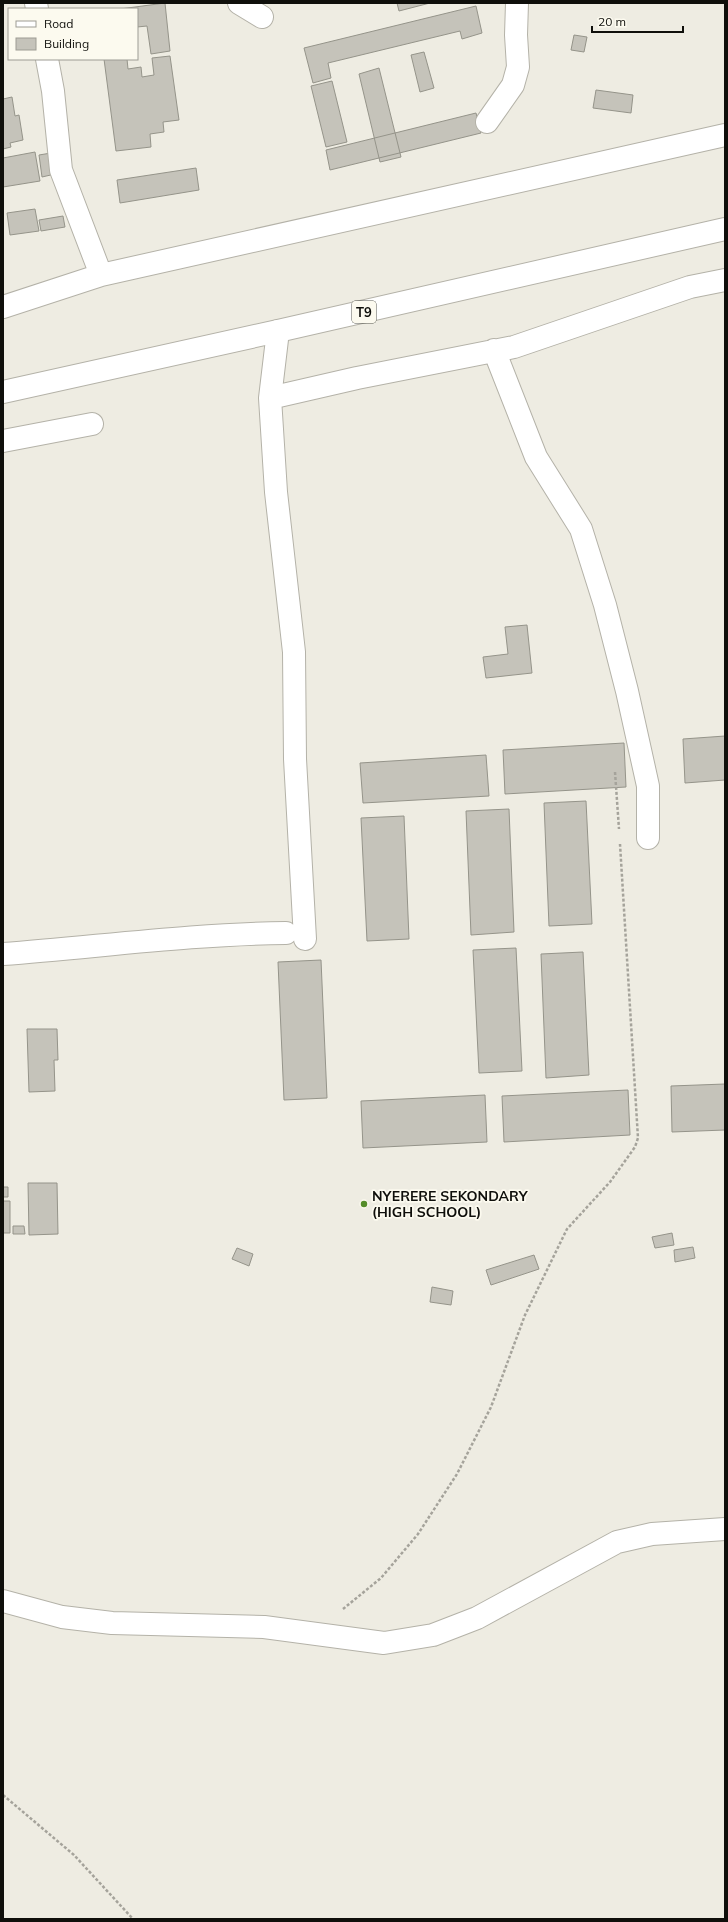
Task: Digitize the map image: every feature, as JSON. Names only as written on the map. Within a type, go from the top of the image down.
[{"type":"main road","points":[[239,3],[262,17]]},
{"type":"main road","points":[[487,122],[513,85],[518,67],[516,35],[517,3]]},
{"type":"main road","points":[[46,60],[52,90],[61,170],[101,275]]},
{"type":"main road","points":[[3,307],[101,275],[725,136]]},
{"type":"main road","name":"T9","points":[[3,392],[725,229]]},
{"type":"main road","points":[[270,398],[356,378],[514,347],[690,287],[725,280]]},
{"type":"main road","points":[[3,954],[226,934],[295,936],[294,652],[276,492],[270,398],[278,331]]},
{"type":"main road","points":[[494,350],[536,457],[581,529],[605,605],[627,691],[648,786],[648,838]]},
{"type":"main road","points":[[3,441],[92,424]]},
{"type":"main road","points":[[3,1601],[62,1617],[112,1623],[264,1627],[384,1643],[433,1635],[477,1618],[617,1542],[652,1534],[725,1529]]},
{"type":"path","points":[[615,771],[619,834]]},
{"type":"path","points":[[313,1634],[381,1578],[418,1534],[457,1474],[491,1407],[525,1315],[568,1229],[610,1182],[635,1147],[638,1138],[620,841]]},
{"type":"path","points":[[3,1795],[74,1856],[133,1919]]},
{"type":"building","points":[[165,3],[170,51],[151,54],[147,26],[138,27],[138,8],[128,8]]},
{"type":"building","points":[[397,3],[430,3],[399,11]]},
{"type":"building","points":[[476,6],[482,33],[462,39],[460,31],[328,63],[331,78],[313,83],[304,48]]},
{"type":"building","points":[[574,35],[587,37],[584,52],[571,50]]},
{"type":"building","points":[[424,52],[434,88],[420,92],[411,55]]},
{"type":"building","points":[[170,56],[179,120],[163,122],[164,132],[150,134],[151,147],[116,151],[104,60],[127,60],[128,69],[141,67],[142,77],[154,75],[152,58]]},
{"type":"building","points":[[379,68],[401,157],[380,162],[359,74]]},
{"type":"building","points":[[332,81],[347,142],[326,147],[311,86]]},
{"type":"building","points":[[596,90],[633,95],[631,113],[593,108]]},
{"type":"building","points":[[12,97],[15,116],[19,115],[23,140],[10,143],[11,147],[3,149],[3,99]]},
{"type":"building","points":[[476,113],[481,133],[330,170],[326,150]]},
{"type":"building","points":[[35,152],[40,181],[3,187],[3,158]]},
{"type":"building","points":[[51,153],[55,174],[42,177],[39,155]]},
{"type":"building","points":[[196,168],[199,190],[120,203],[117,180]]},
{"type":"building","points":[[35,209],[39,231],[10,235],[7,213]]},
{"type":"building","points":[[63,216],[65,227],[41,231],[39,220]]},
{"type":"building","points":[[527,625],[532,673],[486,678],[483,657],[508,654],[505,627]]},
{"type":"building","points":[[725,736],[725,780],[685,783],[683,739]]},
{"type":"building","points":[[624,743],[626,787],[505,794],[503,750]]},
{"type":"building","points":[[486,755],[489,796],[363,803],[360,763]]},
{"type":"building","points":[[586,801],[592,924],[549,926],[544,803]]},
{"type":"building","points":[[509,809],[514,932],[471,935],[466,811]]},
{"type":"building","points":[[404,816],[409,939],[367,941],[361,818]]},
{"type":"building","points":[[516,948],[522,1071],[479,1073],[473,950]]},
{"type":"building","points":[[583,952],[589,1075],[546,1078],[541,954]]},
{"type":"building","points":[[321,960],[327,1098],[284,1100],[278,962]]},
{"type":"building","points":[[27,1029],[57,1029],[58,1060],[54,1060],[55,1091],[29,1092]]},
{"type":"building","points":[[725,1084],[725,1130],[672,1132],[671,1086]]},
{"type":"building","points":[[628,1090],[630,1135],[504,1142],[502,1096]]},
{"type":"building","points":[[485,1095],[487,1142],[363,1148],[361,1101]]},
{"type":"building","points":[[28,1183],[57,1183],[58,1234],[29,1235]]},
{"type":"building","points":[[3,1187],[8,1187],[8,1197],[3,1197]]},
{"type":"building","points":[[3,1201],[10,1201],[10,1233],[3,1233]]},
{"type":"building","points":[[13,1226],[24,1226],[25,1234],[13,1234]]},
{"type":"building","points":[[672,1233],[674,1245],[655,1248],[652,1237]]},
{"type":"building","points":[[693,1247],[695,1258],[675,1262],[674,1250]]},
{"type":"building","points":[[237,1248],[253,1254],[249,1266],[232,1259]]},
{"type":"building","points":[[534,1255],[539,1269],[491,1285],[486,1270]]},
{"type":"building","points":[[432,1287],[453,1291],[451,1305],[430,1302]]},
{"type":"place","name":"NYERERE SEKONDARY (HIGH SCHOOL)","points":[[364,1204]]}]
